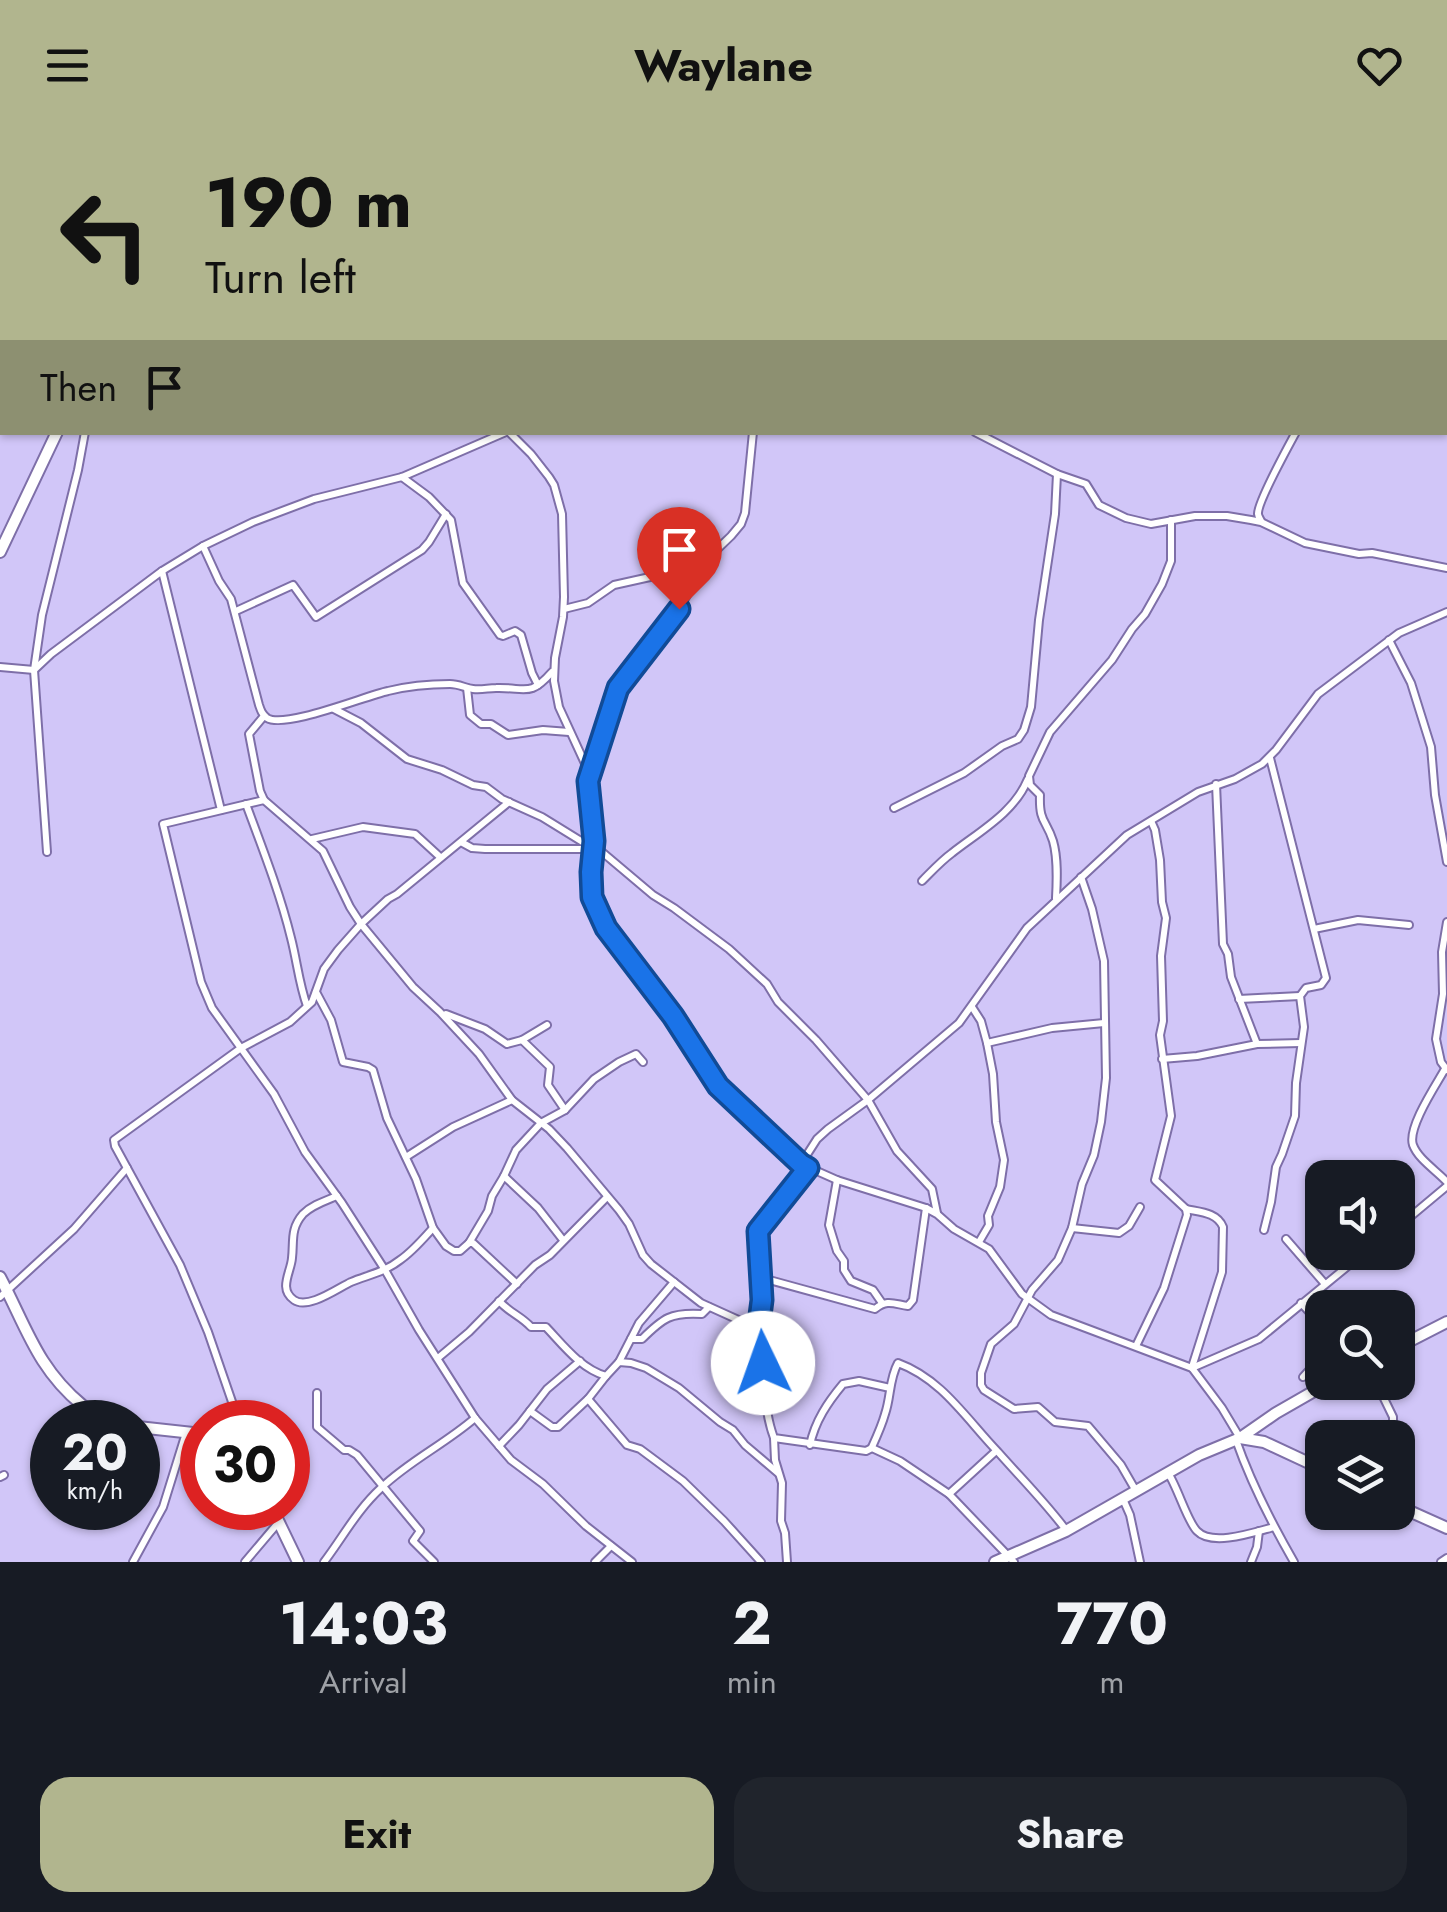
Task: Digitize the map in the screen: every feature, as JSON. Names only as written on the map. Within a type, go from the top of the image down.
[{"type":"street","points":[[0,552],[56,435]]},
{"type":"street","points":[[47,852],[34,670],[42,614],[84,435]]},
{"type":"street","points":[[0,667],[34,670],[162,572],[254,522],[299,504],[402,478],[501,435]]},
{"type":"street","points":[[511,435],[554,485],[564,527],[564,610],[554,670],[560,706],[585,761],[594,849],[592,897],[606,928],[673,1016],[718,1086],[805,1166],[926,1208],[979,1242],[995,1256],[1028,1299],[1051,1315],[1192,1368],[1222,1408],[1238,1439],[1250,1477],[1294,1562]]},
{"type":"street","points":[[588,781],[618,688],[679,609],[705,561],[740,524],[745,513],[753,435]]},
{"type":"street","points":[[981,435],[1057,474],[1086,484],[1099,506],[1126,518],[1151,524],[1195,516],[1228,516],[1261,522],[1305,543],[1447,568]]},
{"type":"street","points":[[1261,522],[1258,510],[1294,435]]},
{"type":"street","points":[[894,808],[964,773],[1018,739],[1024,730],[1031,707],[1057,474]]},
{"type":"street","points":[[402,478],[446,514],[454,529],[463,582],[500,635],[515,631],[521,635],[538,685]]},
{"type":"street","points":[[236,611],[293,585],[316,617],[422,550],[446,514]]},
{"type":"street","points":[[922,881],[1023,791],[1050,732],[1112,660],[1156,595],[1171,561],[1171,520]]},
{"type":"street","points":[[204,546],[236,611],[259,705],[264,716],[275,720],[412,686],[447,684],[521,691],[538,685],[554,670]]},
{"type":"street","points":[[564,610],[588,603],[614,584],[705,564]]},
{"type":"street","points":[[162,572],[221,810]]},
{"type":"street","points":[[787,1562],[781,1521],[782,1483],[758,1331],[762,1278],[758,1231],[805,1166],[818,1138],[960,1023],[1027,928],[1127,835],[1181,801],[1235,779],[1270,758],[1318,694],[1399,633],[1447,612]]},
{"type":"street","points":[[1389,640],[1411,683],[1431,747],[1447,862]]},
{"type":"street","points":[[467,688],[470,716],[508,736],[543,730],[571,732]]},
{"type":"street","points":[[332,708],[361,722],[408,759],[486,787],[608,856],[652,895],[729,948],[767,984],[778,1002],[868,1100],[896,1151],[932,1188],[937,1214]]},
{"type":"street","points":[[264,716],[249,734],[264,800],[323,852],[361,924],[413,987],[479,1054],[512,1100],[560,1140],[628,1224],[642,1255],[709,1307],[758,1331]]},
{"type":"street","points":[[1264,1230],[1276,1166],[1295,1116],[1304,1027],[1300,996],[1306,988],[1320,985],[1326,978],[1270,758]]},
{"type":"street","points":[[1029,776],[1030,785],[1040,795],[1039,814],[1052,840],[1056,899]]},
{"type":"street","points":[[1434,778],[1447,780]]},
{"type":"street","points":[[1216,784],[1222,929],[1232,977],[1257,1044]]},
{"type":"street","points":[[264,800],[163,824],[206,995],[274,1094],[305,1152],[337,1196],[475,1418],[510,1460],[632,1562]]},
{"type":"street","points":[[231,1400],[180,1266],[114,1146],[117,1137],[241,1048],[290,1022],[307,1006],[324,969],[361,924],[509,802]]},
{"type":"street","points":[[246,804],[285,916],[307,1006]]},
{"type":"street","points":[[1151,821],[1160,860],[1166,923],[1161,956],[1162,1059],[1171,1116],[1155,1180],[1186,1209],[1213,1216],[1222,1227],[1222,1272],[1192,1368]]},
{"type":"street","points":[[310,840],[363,827],[415,834],[440,857]]},
{"type":"street","points":[[462,842],[485,849],[594,849]]},
{"type":"street","points":[[1081,877],[1102,949],[1106,1078],[1103,1108],[1072,1228],[1058,1260],[1032,1290],[1014,1324],[991,1344],[981,1373],[982,1385],[1014,1409],[1038,1407],[1054,1422],[1088,1426],[1114,1455],[1136,1491]]},
{"type":"street","points":[[1314,929],[1358,920],[1409,924]]},
{"type":"street","points":[[1415,1211],[1447,1184],[1416,1150],[1412,1138],[1446,1070],[1436,1038],[1447,922]]},
{"type":"street","points":[[316,992],[331,1020],[343,1062],[373,1070],[387,1118],[433,1228],[454,1251],[460,1252],[468,1243],[488,1211],[516,1150],[541,1123],[565,1110],[594,1079],[619,1062],[636,1054],[643,1062]]},
{"type":"street","points":[[1239,999],[1300,996]]},
{"type":"street","points":[[972,1008],[981,1021],[987,1043],[1004,1160],[1004,1174],[988,1216],[989,1225],[979,1242]]},
{"type":"street","points":[[440,1012],[485,1029],[507,1044],[548,1026]]},
{"type":"street","points":[[987,1043],[1052,1028],[1104,1023]]},
{"type":"street","points":[[522,1040],[550,1067],[548,1086],[565,1110]]},
{"type":"street","points":[[1162,1059],[1257,1044],[1302,1044]]},
{"type":"street","points":[[406,1157],[452,1126],[512,1100]]},
{"type":"street","points":[[4,1294],[74,1229],[127,1168]]},
{"type":"street","points":[[504,1176],[538,1208],[563,1240]]},
{"type":"street","points":[[837,1180],[829,1225],[844,1260],[844,1270],[851,1281],[873,1290],[882,1303]]},
{"type":"street","points":[[337,1196],[304,1213],[294,1229],[286,1277],[291,1297],[300,1303],[384,1270],[402,1259],[433,1228]]},
{"type":"street","points":[[438,1358],[607,1197]]},
{"type":"street","points":[[1072,1228],[1119,1232],[1129,1226],[1140,1207]]},
{"type":"street","points":[[762,1278],[876,1309],[882,1303],[892,1302],[908,1306],[913,1300],[926,1208]]},
{"type":"street","points":[[1136,1346],[1164,1288],[1186,1209]]},
{"type":"street","points":[[1286,1239],[1325,1284]]},
{"type":"street","points":[[468,1243],[473,1242],[517,1284]]},
{"type":"street","points":[[1192,1368],[1259,1339],[1342,1270]]},
{"type":"street","points":[[0,1277],[4,1294],[49,1373],[77,1400]]},
{"type":"street","points":[[530,1411],[552,1428],[558,1427],[619,1362],[639,1323],[674,1282]]},
{"type":"street","points":[[500,1302],[531,1327],[546,1327],[580,1361],[606,1376]]},
{"type":"street","points":[[1302,1303],[1305,1306]]},
{"type":"street","points":[[630,1338],[642,1339],[663,1318],[702,1314],[709,1307]]},
{"type":"street","points":[[1415,1338],[1447,1322]]},
{"type":"street","points":[[499,1446],[546,1390],[580,1361]]},
{"type":"street","points":[[619,1362],[646,1368],[678,1388],[733,1430],[778,1473]]},
{"type":"street","points":[[774,1438],[866,1451],[872,1448],[898,1363],[947,1394],[1050,1508],[1066,1531]]},
{"type":"street","points":[[810,1445],[826,1405],[842,1384],[859,1381],[890,1388]]},
{"type":"street","points":[[317,1393],[317,1427],[356,1455],[420,1531],[413,1542],[434,1562]]},
{"type":"street","points":[[995,1562],[1012,1559],[1066,1531],[1199,1455],[1238,1439],[1305,1396]]},
{"type":"street","points":[[588,1399],[627,1445],[640,1449],[683,1482],[762,1562]]},
{"type":"street","points":[[324,1562],[359,1510],[382,1486],[475,1418]]},
{"type":"street","points":[[1238,1439],[1264,1442],[1305,1461]]},
{"type":"street","points":[[872,1448],[900,1461],[949,1494],[1012,1559]]},
{"type":"street","points":[[949,1494],[996,1451]]},
{"type":"street","points":[[134,1562],[163,1507],[180,1452]]},
{"type":"street","points":[[1168,1472],[1200,1534],[1220,1539],[1274,1528]]},
{"type":"street","points":[[1123,1500],[1140,1562]]},
{"type":"street","points":[[1415,1514],[1447,1528]]},
{"type":"street","points":[[245,1562],[272,1530]]},
{"type":"street","points":[[282,1530],[298,1562]]},
{"type":"street","points":[[1251,1562],[1259,1531]]},
{"type":"street","points":[[595,1562],[611,1546]]},
{"type":"route","points":[[679,609],[618,688],[588,781],[594,841],[592,897],[602,922],[673,1016],[718,1086],[808,1168],[758,1231],[762,1300],[758,1331],[763,1363]]}]
